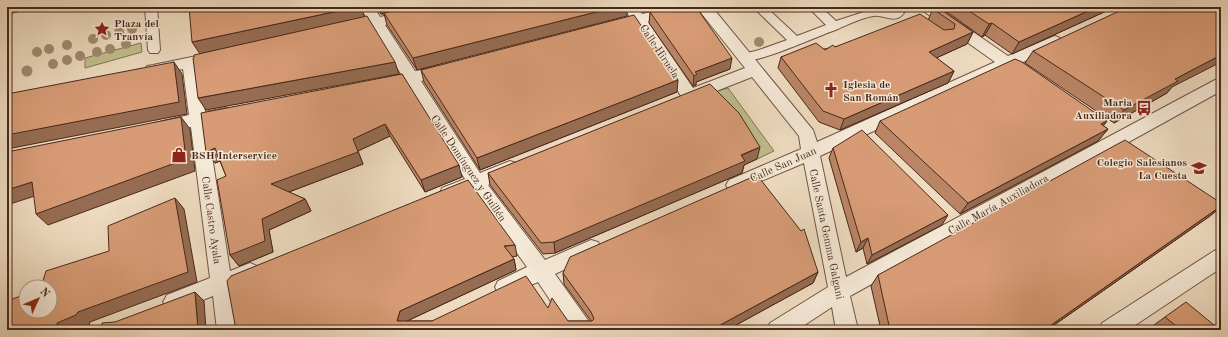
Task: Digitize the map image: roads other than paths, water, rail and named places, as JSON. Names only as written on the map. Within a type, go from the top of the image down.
[{"type":"street","points":[[7,11],[23,7]]},
{"type":"street","points":[[151,7],[154,50]]},
{"type":"street","name":"Calle Domínguez y Guillén","points":[[367,7],[410,79],[476,182],[582,330]]},
{"type":"street","points":[[330,32],[442,7]]},
{"type":"street","points":[[601,29],[634,13],[693,7]]},
{"type":"street","name":"Calle Santa Gemma Galgani","points":[[704,7],[807,134],[838,292],[847,330]]},
{"type":"street","points":[[759,7],[795,40]]},
{"type":"street","points":[[814,7],[834,26]]},
{"type":"street","points":[[927,7],[1007,63],[1027,74]]},
{"type":"street","points":[[749,64],[795,40],[873,12],[898,17]]},
{"type":"street","name":"Calle Hiruela","points":[[634,13],[682,98],[749,64]]},
{"type":"street","name":"Calle San Juan","points":[[722,191],[810,152],[865,136],[1007,63],[1073,33]]},
{"type":"street","points":[[137,73],[229,54]]},
{"type":"street","name":"Calle Castro Ayala","points":[[190,63],[228,330]]},
{"type":"street","points":[[365,88],[410,79],[456,67]]},
{"type":"street","name":"Calle María Auxiliadora","points":[[778,330],[953,220],[1114,134],[1221,84]]},
{"type":"street","points":[[144,130],[243,111]]},
{"type":"street","points":[[1114,134],[1139,151]]},
{"type":"street","points":[[432,199],[527,161]]},
{"type":"street","points":[[491,293],[606,241]]},
{"type":"street","points":[[1110,330],[1221,257]]},
{"type":"street","points":[[156,308],[264,266]]},
{"type":"place","name":"Plaza del Tranvía","points":[[102,29]]},
{"type":"place","name":"Iglesia de San Román","points":[[831,90]]},
{"type":"place","name":"Maria Auxiliadora","points":[[1144,108]]},
{"type":"place","name":"BSH Interservice","points":[[179,155]]},
{"type":"place","name":"Colegio Salesianos La Cuesta","points":[[1199,168]]}]
